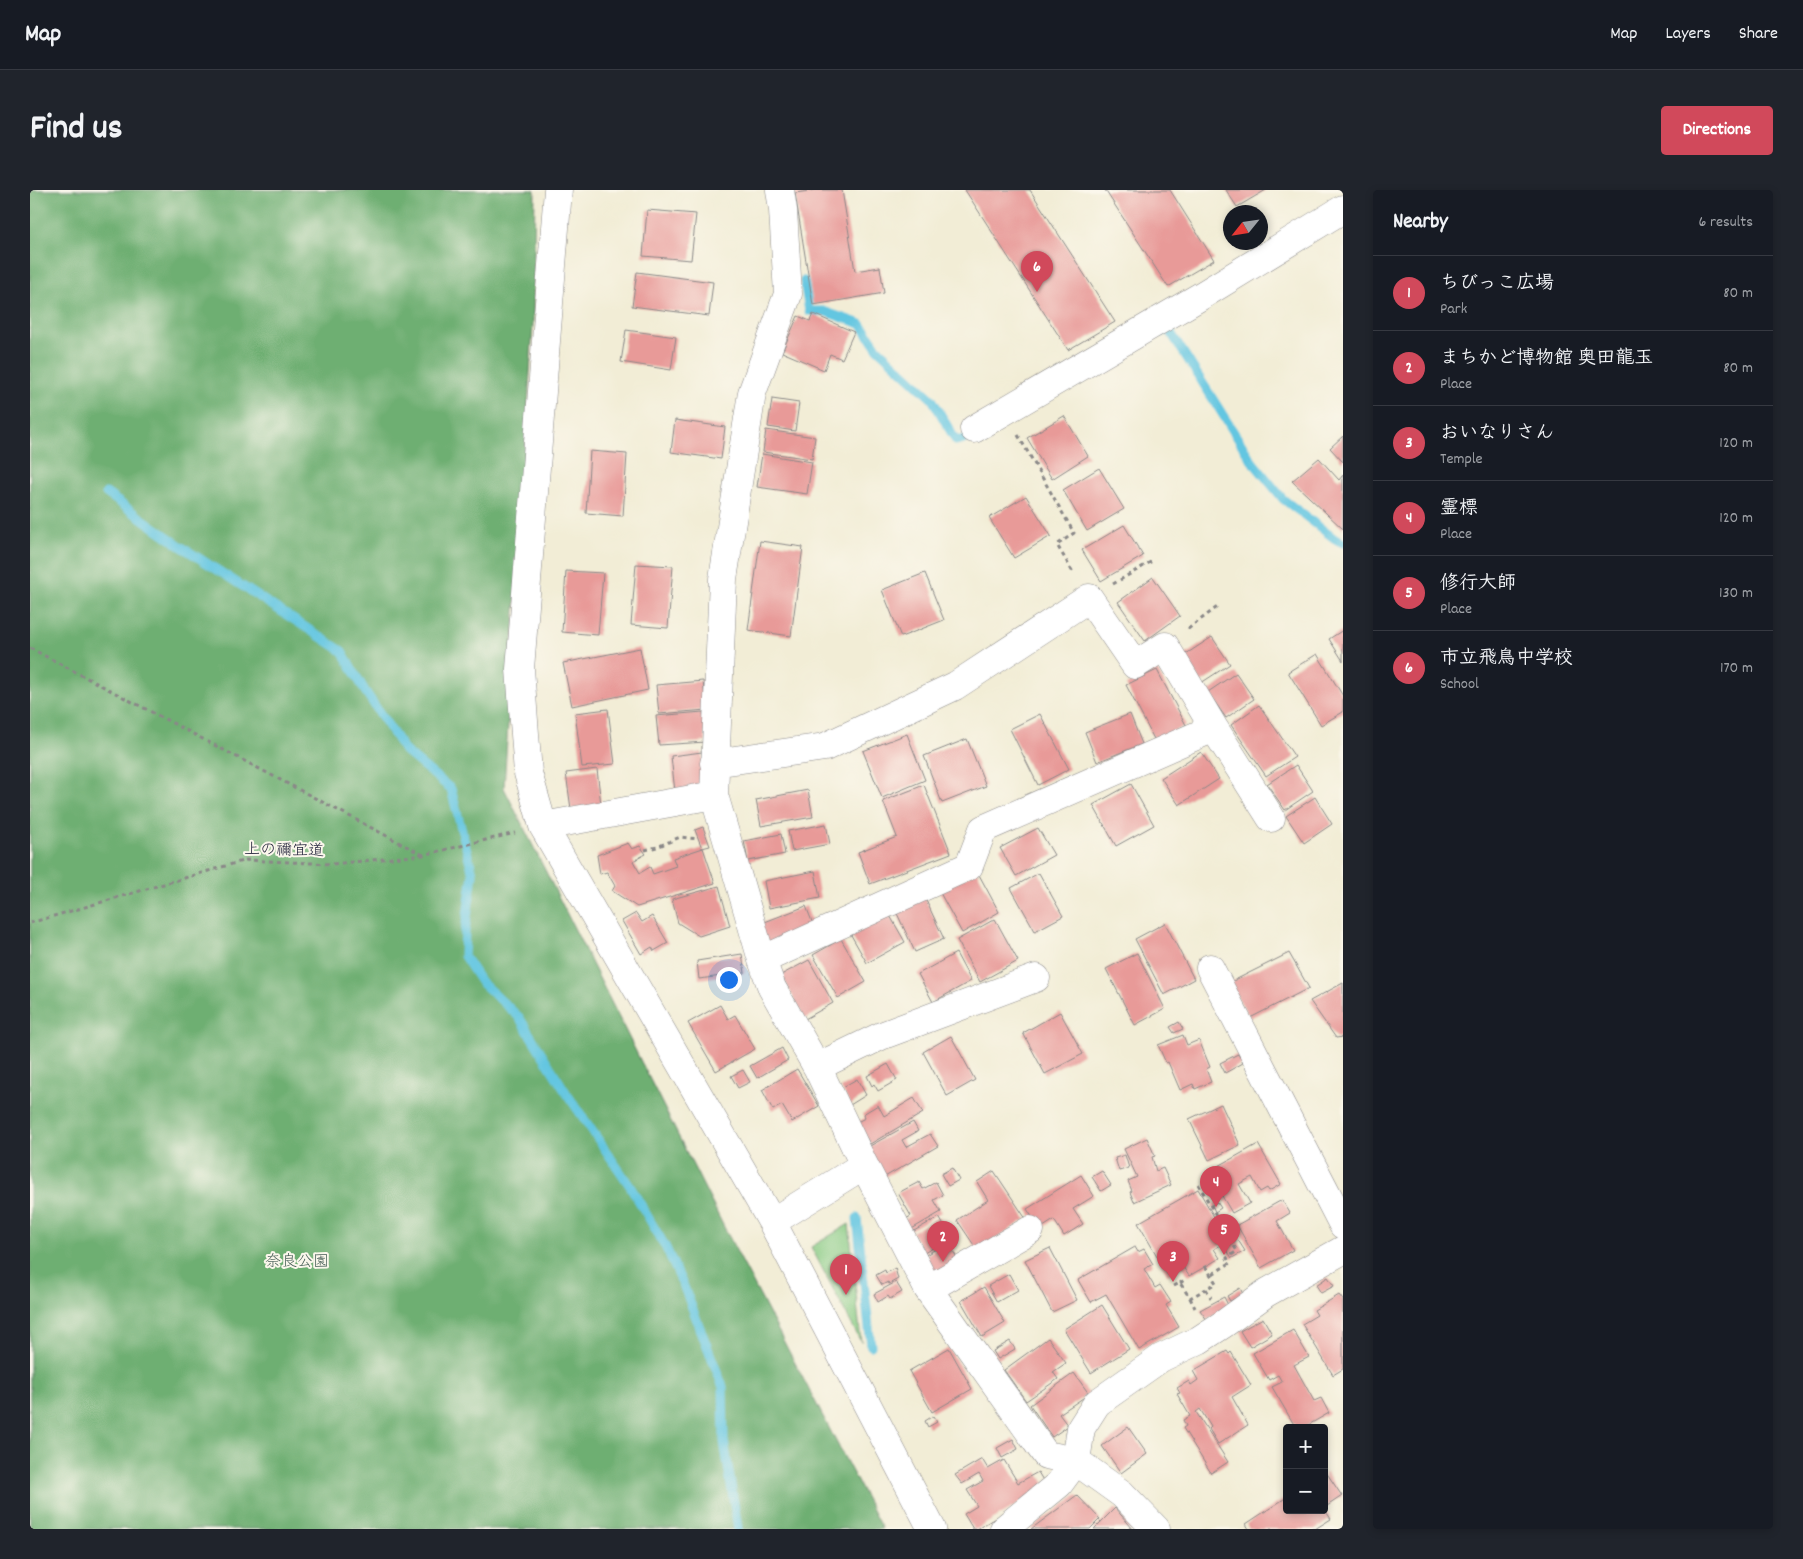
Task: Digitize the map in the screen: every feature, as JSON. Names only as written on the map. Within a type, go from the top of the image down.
[{"type":"street","points":[[558,190],[520,669],[528,773],[543,826],[772,1222],[932,1529]]},
{"type":"street","points":[[780,190],[788,294],[752,392],[723,578],[714,795],[762,960],[772,988],[816,1067],[928,1289],[1046,1455],[1076,1461],[1122,1494],[1156,1529]]},
{"type":"street","points":[[974,429],[1192,301],[1343,209]]},
{"type":"street","points":[[714,763],[825,747],[955,686],[1089,598],[1135,665],[1165,646],[1271,818]]},
{"type":"street","points":[[762,960],[969,866],[983,829],[1214,728]]},
{"type":"street","points":[[543,826],[714,795]]},
{"type":"street","points":[[1210,968],[1343,1225]]},
{"type":"street","points":[[816,1067],[881,1036],[1036,978]]},
{"type":"street","points":[[772,1222],[864,1165]]},
{"type":"street","points":[[928,1289],[1030,1230]]},
{"type":"street","points":[[1004,1529],[1060,1484],[1076,1461],[1081,1428],[1097,1403],[1161,1358],[1199,1340],[1266,1293],[1343,1250]]},
{"type":"path","points":[[1014,429],[1074,533],[1057,545],[1089,598],[1154,560]]},
{"type":"path","points":[[1165,646],[1220,606]]},
{"type":"path","points":[[30,648],[423,855]]},
{"type":"path","points":[[645,850],[680,837],[699,839]]},
{"type":"path","name":"上の禰宜道","points":[[30,923],[246,860],[332,864],[423,855],[484,841]]},
{"type":"path","points":[[1198,1184],[1237,1251],[1226,1258],[1230,1263],[1211,1275]]},
{"type":"path","points":[[1180,1283],[1190,1298],[1216,1283],[1206,1266]]},
{"type":"path","points":[[1174,1286],[1186,1279]]},
{"type":"path","points":[[1206,1289],[1215,1304]]},
{"type":"green space","name":"奈良公園","points":[[30,190],[535,190],[533,325],[504,788],[727,1233],[882,1529],[30,1529]]},
{"type":"green space","points":[[849,1224],[861,1342],[811,1247]]},
{"type":"building","points":[[816,190],[842,190],[855,271],[880,267],[884,293],[813,305],[795,193]]},
{"type":"building","points":[[965,190],[1030,190],[1115,322],[1068,350]]},
{"type":"building","points":[[1105,190],[1170,190],[1214,260],[1168,287]]},
{"type":"building","points":[[1226,190],[1266,190],[1240,205],[1236,205]]},
{"type":"building","points":[[647,210],[696,214],[691,260],[643,256]]},
{"type":"building","points":[[637,272],[713,282],[709,316],[632,306]]},
{"type":"building","points":[[813,314],[854,332],[842,359],[830,354],[824,370],[782,352],[798,316],[810,321]]},
{"type":"building","points":[[626,330],[676,337],[671,370],[621,362]]},
{"type":"building","points":[[772,399],[799,403],[795,431],[768,427]]},
{"type":"building","points":[[1064,416],[1088,456],[1052,479],[1027,438]]},
{"type":"building","points":[[675,420],[725,427],[721,459],[671,452]]},
{"type":"building","points":[[766,430],[815,437],[812,459],[763,452]]},
{"type":"building","points":[[1343,436],[1343,462],[1330,448]]},
{"type":"building","points":[[590,451],[627,454],[623,516],[586,513]]},
{"type":"building","points":[[762,454],[812,462],[807,494],[757,487]]},
{"type":"building","points":[[1319,458],[1339,480],[1343,475],[1343,529],[1292,481]]},
{"type":"building","points":[[1099,468],[1124,509],[1087,531],[1063,490]]},
{"type":"building","points":[[1026,496],[1051,536],[1014,558],[989,518]]},
{"type":"building","points":[[1124,525],[1143,556],[1101,581],[1082,550]]},
{"type":"building","points":[[760,541],[803,547],[791,636],[748,630]]},
{"type":"building","points":[[636,564],[673,566],[668,628],[631,625]]},
{"type":"building","points":[[566,571],[603,573],[598,635],[562,632]]},
{"type":"building","points":[[925,573],[944,620],[901,637],[882,590]]},
{"type":"building","points":[[1153,577],[1180,616],[1145,641],[1118,602]]},
{"type":"building","points":[[1343,630],[1343,661],[1329,639]]},
{"type":"building","points":[[1212,637],[1230,664],[1201,683],[1183,656]]},
{"type":"building","points":[[640,648],[648,690],[572,706],[563,663]]},
{"type":"building","points":[[1317,654],[1343,696],[1343,712],[1321,725],[1288,672]]},
{"type":"building","points":[[1157,670],[1186,725],[1155,741],[1126,685]]},
{"type":"building","points":[[1236,673],[1254,699],[1226,718],[1208,692]]},
{"type":"building","points":[[703,681],[706,710],[659,714],[656,685]]},
{"type":"building","points":[[1259,705],[1295,757],[1266,776],[1231,725]]},
{"type":"building","points":[[608,709],[615,764],[582,767],[575,713]]},
{"type":"building","points":[[703,712],[706,742],[659,745],[656,716]]},
{"type":"building","points":[[1040,714],[1069,769],[1038,785],[1010,729]]},
{"type":"building","points":[[1130,714],[1142,744],[1097,762],[1085,732]]},
{"type":"building","points":[[907,734],[925,780],[882,798],[863,751]]},
{"type":"building","points":[[967,739],[986,786],[942,803],[924,756]]},
{"type":"building","points":[[702,752],[706,788],[675,792],[671,756]]},
{"type":"building","points":[[1201,752],[1219,779],[1179,805],[1161,778]]},
{"type":"building","points":[[1296,765],[1313,791],[1285,810],[1267,784]]},
{"type":"building","points":[[597,769],[601,805],[571,809],[566,773]]},
{"type":"building","points":[[1131,784],[1154,825],[1116,846],[1093,805]]},
{"type":"building","points":[[924,785],[951,853],[870,884],[858,852],[897,837],[883,801]]},
{"type":"building","points":[[808,790],[813,817],[761,826],[756,800]]},
{"type":"building","points":[[1315,797],[1332,824],[1304,843],[1286,816]]},
{"type":"building","points":[[826,824],[830,844],[792,851],[788,831]]},
{"type":"building","points":[[703,827],[710,846],[702,848],[695,830]]},
{"type":"building","points":[[1038,828],[1054,855],[1016,876],[1000,848]]},
{"type":"building","points":[[781,834],[785,854],[748,861],[744,841]]},
{"type":"building","points":[[628,843],[632,849],[640,846],[646,854],[633,861],[640,873],[650,867],[653,874],[676,866],[673,858],[703,848],[715,883],[637,907],[612,891],[615,886],[607,872],[600,874],[597,855]]},
{"type":"building","points":[[815,871],[820,898],[769,908],[764,881]]},
{"type":"building","points":[[977,871],[999,912],[962,933],[939,891]]},
{"type":"building","points":[[1039,873],[1063,916],[1035,931],[1011,888]]},
{"type":"building","points":[[719,886],[730,926],[699,936],[678,923],[672,899]]},
{"type":"building","points":[[923,894],[944,939],[915,952],[894,907]]},
{"type":"building","points":[[806,906],[816,932],[767,950],[757,925]]},
{"type":"building","points":[[636,913],[642,922],[652,916],[668,943],[654,951],[652,947],[641,954],[622,921]]},
{"type":"building","points":[[889,914],[905,942],[867,963],[851,935]]},
{"type":"building","points":[[995,919],[1018,961],[980,982],[957,940]]},
{"type":"building","points":[[1165,923],[1194,979],[1164,995],[1135,939]]},
{"type":"building","points":[[841,939],[866,982],[838,998],[813,955]]},
{"type":"building","points":[[956,953],[971,981],[933,1002],[918,974]]},
{"type":"building","points":[[1137,953],[1165,1009],[1135,1025],[1106,969]]},
{"type":"building","points":[[1289,953],[1309,988],[1250,1018],[1229,983]]},
{"type":"building","points":[[742,954],[745,973],[699,979],[697,961]]},
{"type":"building","points":[[809,960],[833,1003],[805,1019],[781,975]]},
{"type":"building","points":[[1343,983],[1343,1037],[1336,1038],[1310,1001]]},
{"type":"building","points":[[720,1005],[728,1019],[735,1015],[755,1049],[716,1071],[688,1023]]},
{"type":"building","points":[[1060,1012],[1083,1054],[1045,1074],[1023,1033]]},
{"type":"building","points":[[1179,1022],[1183,1029],[1174,1033],[1170,1027]]},
{"type":"building","points":[[1183,1035],[1187,1045],[1199,1040],[1210,1067],[1206,1069],[1211,1082],[1195,1089],[1193,1084],[1180,1090],[1168,1062],[1166,1063],[1158,1045]]},
{"type":"building","points":[[951,1036],[975,1080],[947,1096],[923,1052]]},
{"type":"building","points":[[782,1048],[788,1060],[757,1078],[750,1066]]},
{"type":"building","points":[[1238,1054],[1243,1063],[1225,1073],[1220,1063]]},
{"type":"building","points":[[888,1064],[897,1080],[878,1091],[874,1084],[872,1086],[867,1076]]},
{"type":"building","points":[[797,1069],[819,1106],[792,1122],[782,1105],[773,1110],[762,1090]]},
{"type":"building","points":[[743,1070],[750,1082],[738,1088],[731,1076]]},
{"type":"building","points":[[857,1079],[866,1095],[850,1105],[841,1088]]},
{"type":"building","points":[[914,1098],[923,1113],[870,1144],[857,1122],[865,1118],[863,1114],[878,1105],[884,1116]]},
{"type":"building","points":[[1221,1104],[1240,1145],[1209,1160],[1189,1119]]},
{"type":"building","points":[[913,1122],[918,1131],[902,1140],[906,1147],[930,1134],[938,1146],[883,1178],[868,1147]]},
{"type":"building","points":[[1147,1138],[1155,1156],[1152,1157],[1156,1171],[1163,1168],[1171,1185],[1134,1202],[1128,1181],[1137,1177],[1124,1149]]},
{"type":"building","points":[[1258,1144],[1281,1184],[1269,1191],[1267,1188],[1260,1192],[1252,1177],[1239,1184],[1250,1203],[1232,1213],[1208,1172]]},
{"type":"building","points":[[1125,1155],[1129,1168],[1119,1171],[1115,1158]]},
{"type":"building","points":[[952,1168],[959,1180],[948,1186],[941,1174]]},
{"type":"building","points":[[994,1171],[1026,1219],[978,1251],[957,1220],[988,1200],[977,1182]]},
{"type":"building","points":[[1102,1171],[1111,1185],[1101,1191],[1092,1177]]},
{"type":"building","points":[[1081,1175],[1094,1196],[1073,1209],[1083,1224],[1064,1236],[1054,1220],[1040,1229],[1027,1209]]},
{"type":"building","points":[[919,1182],[923,1189],[936,1182],[943,1195],[934,1200],[941,1212],[910,1230],[904,1220],[911,1216],[898,1193]]},
{"type":"building","points":[[1198,1189],[1228,1241],[1214,1249],[1220,1258],[1189,1276],[1183,1267],[1168,1275],[1138,1223]]},
{"type":"building","points":[[1282,1200],[1290,1213],[1277,1221],[1293,1250],[1261,1268],[1237,1225]]},
{"type":"building","points":[[1217,1202],[1221,1208],[1215,1212],[1212,1205]]},
{"type":"building","points":[[939,1217],[951,1238],[924,1253],[912,1232]]},
{"type":"building","points":[[1238,1240],[1245,1251],[1232,1258],[1225,1247]]},
{"type":"building","points":[[948,1242],[962,1267],[938,1281],[924,1256]]},
{"type":"building","points":[[1135,1247],[1138,1252],[1144,1249],[1153,1264],[1144,1269],[1155,1288],[1160,1285],[1171,1302],[1166,1305],[1179,1327],[1139,1350],[1106,1294],[1091,1302],[1078,1280]]},
{"type":"building","points":[[1050,1248],[1077,1300],[1052,1312],[1025,1260]]},
{"type":"building","points":[[895,1268],[898,1279],[889,1284],[888,1282],[882,1285],[876,1275],[885,1270],[886,1273]]},
{"type":"building","points":[[1009,1274],[1018,1290],[997,1302],[988,1286]]},
{"type":"building","points":[[1328,1277],[1334,1286],[1321,1293],[1316,1285]]},
{"type":"building","points":[[896,1282],[902,1292],[890,1299],[888,1296],[878,1302],[874,1294]]},
{"type":"building","points":[[984,1287],[1005,1323],[982,1337],[961,1301]]},
{"type":"building","points":[[1240,1288],[1243,1294],[1230,1301],[1227,1296]]},
{"type":"building","points":[[1339,1295],[1343,1300],[1343,1369],[1333,1375],[1302,1324],[1317,1315],[1314,1310]]},
{"type":"building","points":[[1224,1297],[1229,1307],[1207,1320],[1200,1310]]},
{"type":"building","points":[[1102,1305],[1129,1349],[1091,1373],[1064,1329]]},
{"type":"building","points":[[1263,1318],[1272,1334],[1250,1347],[1240,1331]]},
{"type":"building","points":[[1293,1330],[1309,1357],[1294,1365],[1314,1401],[1321,1398],[1329,1413],[1310,1424],[1294,1424],[1272,1387],[1282,1382],[1278,1375],[1269,1380],[1253,1353]]},
{"type":"building","points":[[1048,1338],[1066,1363],[1053,1372],[1058,1379],[1026,1401],[1004,1370]]},
{"type":"building","points":[[1010,1341],[1015,1349],[998,1359],[993,1351]]},
{"type":"building","points":[[949,1348],[972,1389],[932,1412],[909,1371]]},
{"type":"building","points":[[1227,1351],[1229,1354],[1231,1352],[1251,1385],[1232,1397],[1248,1425],[1218,1444],[1209,1429],[1211,1427],[1200,1409],[1196,1412],[1228,1462],[1211,1473],[1183,1428],[1186,1426],[1183,1420],[1190,1416],[1177,1394],[1180,1393],[1177,1388],[1189,1381],[1191,1385],[1198,1380],[1193,1371]]},
{"type":"building","points":[[1074,1373],[1089,1394],[1059,1414],[1068,1426],[1052,1437],[1030,1405]]},
{"type":"building","points":[[933,1416],[937,1422],[928,1427],[925,1421]]},
{"type":"building","points":[[1128,1427],[1147,1454],[1121,1473],[1102,1446]]},
{"type":"building","points":[[1013,1439],[1018,1449],[1002,1458],[997,1448]]},
{"type":"building","points":[[982,1459],[988,1469],[1004,1460],[1018,1483],[1038,1472],[1047,1487],[977,1529],[973,1529],[964,1514],[977,1506],[967,1490],[983,1481],[979,1474],[962,1484],[955,1475]]},
{"type":"building","points":[[1328,1475],[1342,1496],[1328,1505]]},
{"type":"building","points":[[1077,1495],[1100,1519],[1090,1529],[1031,1529]]},
{"type":"building","points":[[1283,1500],[1283,1514],[1328,1514],[1331,1519],[1315,1529],[1249,1529],[1246,1524]]},
{"type":"building","points":[[1115,1508],[1133,1529],[1094,1529]]},
{"type":"waterway","points":[[804,281],[809,311],[823,311],[861,324],[878,349],[932,399],[956,441],[976,436]]},
{"type":"waterway","points":[[1162,332],[1168,328],[1252,461],[1283,499],[1335,539],[1343,543]]},
{"type":"waterway","points":[[106,493],[182,547],[342,651],[365,691],[405,751],[451,789],[473,874],[465,931],[464,956],[481,982],[519,1017],[567,1094],[630,1186],[665,1246],[684,1287],[723,1387],[724,1441],[738,1529]]},
{"type":"waterway","points":[[857,1218],[871,1346]]},
{"type":"place","name":"市立飛鳥中学校","points":[[1037,292]]},
{"type":"place","name":"霊標","points":[[1216,1207]]},
{"type":"place","name":"修行大師","points":[[1224,1255]]},
{"type":"place","name":"まちかど博物館 奥田龍玉","points":[[943,1262]]},
{"type":"place","name":"おいなりさん","points":[[1173,1282]]},
{"type":"place","name":"ちびっこ広場","points":[[846,1295]]}]
